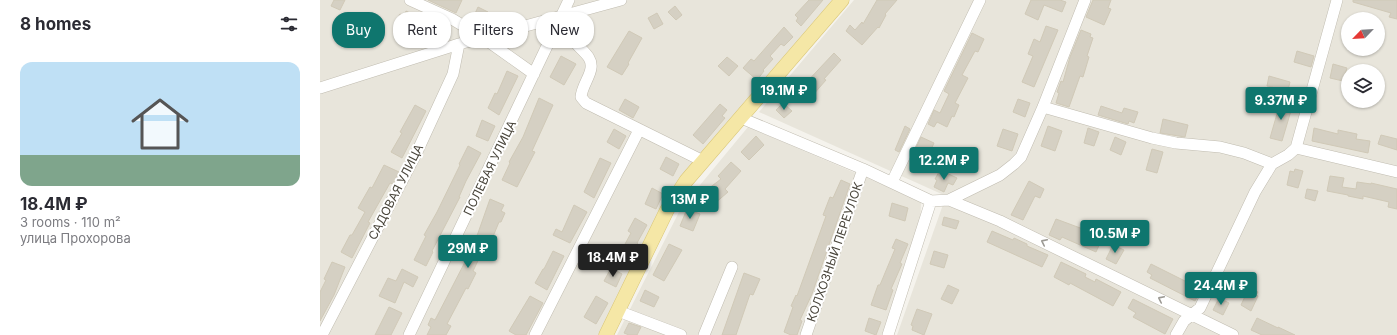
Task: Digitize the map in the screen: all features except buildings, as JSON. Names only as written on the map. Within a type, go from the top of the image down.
[{"type":"main road","points":[[606,335],[667,210],[686,181],[842,0]]},
{"type":"street","points":[[410,0],[459,23]]},
{"type":"street","name":"ПОЛЕВАЯ УЛИЦА","points":[[564,12],[570,0]]},
{"type":"street","points":[[577,12],[621,0]]},
{"type":"street","points":[[892,182],[980,0]]},
{"type":"street","points":[[949,200],[1000,175],[1021,157],[1026,148],[1085,0]]},
{"type":"street","points":[[1176,335],[1184,321],[1200,308],[1255,192],[1272,164],[1288,155],[1296,148],[1337,0]]},
{"type":"street","points":[[320,88],[459,44]]},
{"type":"street","name":"САДОВАЯ УЛИЦА","points":[[322,335],[417,152],[453,74],[459,44]]},
{"type":"street","points":[[497,48],[534,74]]},
{"type":"street","name":"ПОЛЕВАЯ УЛИЦА","points":[[409,335],[547,48]]},
{"type":"street","points":[[580,48],[591,62],[591,69],[582,89],[581,97],[586,103],[703,161]]},
{"type":"street","points":[[1042,107],[1152,138],[1176,143],[1220,146],[1244,153],[1272,164]]},
{"type":"street","points":[[740,118],[863,169],[931,200],[949,200],[1000,221],[1233,335]]},
{"type":"street","points":[[535,335],[639,130]]},
{"type":"street","points":[[1296,148],[1397,172]]},
{"type":"street","name":"КОЛХОЗНЫЙ ПЕРЕУЛОК","points":[[806,335],[863,169]]},
{"type":"street","points":[[888,335],[931,200]]},
{"type":"street","points":[[704,335],[732,267]]},
{"type":"street","points":[[618,311],[681,335]]},
{"type":"shaded area","points":[[320,0],[835,0],[672,188],[599,335],[320,335]]},
{"type":"shaded area","points":[[854,0],[1397,0],[1397,335],[897,335],[946,196],[759,112]]},
{"type":"shaded area","points":[[748,127],[921,201],[920,233],[883,335],[617,335],[681,208]]}]
